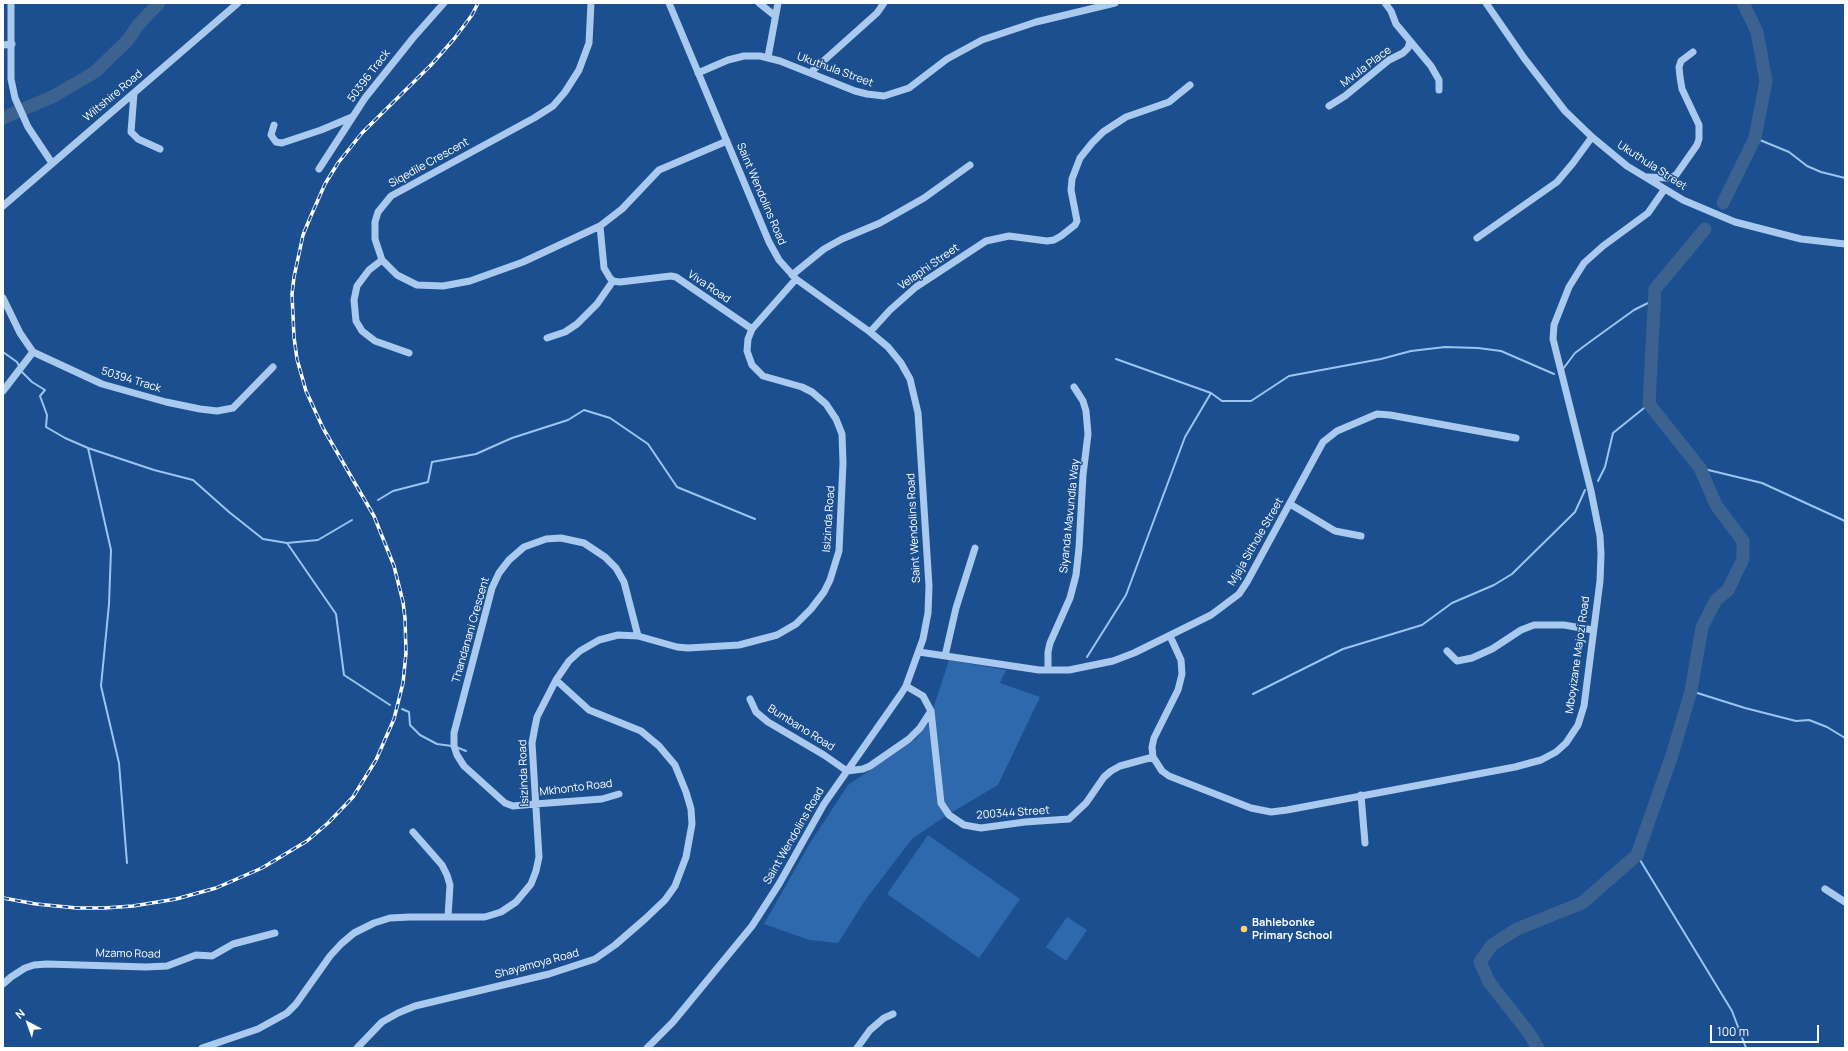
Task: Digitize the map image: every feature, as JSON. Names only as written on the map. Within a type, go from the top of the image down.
[{"type":"street","points":[[11,3],[11,79],[18,108],[38,143],[52,163]]},
{"type":"street","name":"Wiltshire Road","points":[[3,206],[238,3]]},
{"type":"street","name":"50396 Track","points":[[319,169],[352,117],[408,43],[444,3]]},
{"type":"street","name":"Siqedile Crescent","points":[[591,3],[589,43],[579,70],[565,92],[553,106],[534,118],[391,196],[378,212],[375,222],[375,239],[382,260],[397,275],[417,285],[429,287],[456,284],[524,262],[600,226],[622,209],[659,170],[727,141]]},
{"type":"street","name":"Saint Wendolins Road","points":[[647,1048],[673,1022],[752,926],[779,884],[824,804],[906,686],[919,652],[928,613],[929,586],[918,413],[910,379],[901,363],[888,347],[870,332],[794,277],[779,260],[769,242],[669,3]]},
{"type":"street","points":[[759,3],[774,15]]},
{"type":"street","points":[[768,57],[774,15],[778,3]]},
{"type":"street","points":[[810,73],[877,13],[884,3]]},
{"type":"street","name":"Ukuthula Street","points":[[698,73],[723,62],[744,56],[768,57],[867,94],[884,96],[891,95],[909,88],[946,59],[982,40],[1036,22],[1115,3]]},
{"type":"street","points":[[1385,3],[1391,11],[1396,24],[1431,66],[1439,80],[1439,90]]},
{"type":"street","name":"Ukuthula Street","points":[[1486,3],[1546,88],[1565,111],[1592,137],[1627,166],[1664,190],[1683,200],[1729,219],[1757,229],[1801,239],[1845,244]]},
{"type":"street","name":"Mvula Place","points":[[1329,106],[1345,96],[1390,60],[1403,53],[1408,48],[1410,40]]},
{"type":"street","points":[[3,45],[12,44]]},
{"type":"street","points":[[1643,176],[1659,178],[1672,177],[1678,172],[1697,146],[1700,133],[1699,124],[1682,89],[1679,67],[1681,61],[1693,52]]},
{"type":"street","name":"Velaphi Street","points":[[870,332],[890,310],[916,288],[986,241],[1009,236],[1054,240],[1075,225],[1077,216],[1071,190],[1074,172],[1080,158],[1092,143],[1111,125],[1126,117],[1169,102],[1190,85]]},
{"type":"street","points":[[134,93],[131,132],[138,139],[160,149]]},
{"type":"street","points":[[274,125],[271,136],[276,142],[282,143],[321,130],[352,117]]},
{"type":"street","points":[[1477,238],[1557,182],[1592,137]]},
{"type":"street","points":[[794,277],[824,249],[842,239],[880,223],[924,198],[970,165]]},
{"type":"street","name":"Mboyizane Majozi Road","points":[[1154,757],[1162,771],[1169,776],[1251,808],[1263,811],[1287,810],[1514,767],[1541,760],[1556,752],[1573,735],[1583,711],[1600,581],[1600,536],[1591,491],[1553,339],[1554,325],[1569,287],[1584,263],[1602,246],[1648,213],[1664,190]]},
{"type":"street","points":[[547,338],[565,332],[577,324],[597,304],[614,281],[610,278],[604,268],[600,226]]},
{"type":"street","points":[[382,260],[369,270],[357,286],[354,300],[356,321],[362,331],[375,341],[409,353]]},
{"type":"street","name":"Viva Road","points":[[614,281],[620,282],[671,276],[676,277],[752,329]]},
{"type":"street","name":"Isizinda Road","points":[[202,1048],[258,1030],[287,1013],[296,1004],[330,956],[341,944],[354,933],[367,926],[390,918],[485,916],[509,907],[524,894],[536,871],[539,857],[532,743],[537,717],[556,680],[569,661],[590,644],[618,635],[638,636],[677,647],[688,648],[739,645],[777,635],[796,624],[811,610],[824,592],[840,551],[843,463],[842,434],[836,419],[826,404],[812,392],[802,387],[763,376],[752,365],[747,351],[748,339],[752,329],[794,277]]},
{"type":"street","points":[[3,298],[20,333],[33,352],[3,391]]},
{"type":"street","name":"50394 Track","points":[[33,352],[102,384],[185,406],[217,411],[233,408],[273,367]]},
{"type":"street","name":"Siyanda Mavundla Way","points":[[1048,670],[1048,652],[1050,643],[1070,598],[1076,575],[1079,548],[1083,475],[1088,434],[1083,401],[1074,387]]},
{"type":"street","name":"Mjaja Sithole Street","points":[[919,652],[1020,668],[1048,670],[1069,670],[1113,661],[1170,636],[1217,612],[1239,594],[1323,442],[1337,431],[1377,414],[1390,415],[1516,438]]},
{"type":"street","points":[[1290,504],[1336,530],[1361,536]]},
{"type":"street","name":"Thandanani Crescent","points":[[535,804],[513,806],[501,800],[464,766],[457,755],[454,746],[454,733],[486,606],[499,572],[509,560],[524,548],[534,543],[546,539],[561,538],[584,543],[606,556],[621,575],[638,636]]},
{"type":"street","points":[[945,656],[956,608],[976,548]]},
{"type":"street","points":[[1447,651],[1457,662],[1472,658],[1492,649],[1521,630],[1534,625],[1564,625],[1593,630]]},
{"type":"street","points":[[1154,757],[1152,748],[1154,738],[1178,690],[1182,674],[1181,660],[1170,636]]},
{"type":"street","name":"Shayamoya Road","points":[[357,1048],[382,1022],[392,1015],[415,1006],[548,974],[595,959],[615,945],[645,919],[665,900],[675,886],[686,857],[692,824],[691,808],[675,765],[659,746],[641,731],[588,710],[556,680]]},
{"type":"street","name":"200344 Street","points":[[906,686],[923,696],[931,711],[941,803],[949,815],[964,825],[981,828],[993,828],[1025,822],[1069,820],[1086,803],[1104,777],[1111,770],[1120,766],[1154,757]]},
{"type":"street","name":"Bumbano Road","points":[[750,699],[756,712],[768,722],[824,754],[847,771]]},
{"type":"street","points":[[847,771],[863,769],[870,766],[909,739],[920,728],[931,711]]},
{"type":"street","name":"Mkhonto Road","points":[[535,804],[602,799],[619,794]]},
{"type":"street","points":[[1361,795],[1365,843]]},
{"type":"street","points":[[412,832],[442,865],[447,875],[450,885],[448,917]]},
{"type":"street","points":[[1825,889],[1845,902]]},
{"type":"street","name":"Mzamo Road","points":[[3,984],[25,968],[34,965],[168,966],[196,954],[212,956],[233,944],[276,932]]},
{"type":"street","points":[[857,1048],[870,1030],[884,1018],[893,1014]]},
{"type":"shaded area","points":[[949,660],[1006,670],[1000,683],[1040,697],[998,785],[944,817],[912,839],[866,899],[838,943],[809,940],[764,924],[810,843],[848,785],[916,739],[933,709]]},
{"type":"shaded area","points":[[928,835],[1020,899],[979,958],[887,894]]},
{"type":"shaded area","points":[[1067,917],[1087,930],[1066,961],[1046,947]]},
{"type":"waterway","points":[[3,118],[54,96],[95,72],[128,40],[138,25],[159,3]]},
{"type":"waterway","points":[[1723,203],[1755,138],[1766,81],[1757,32],[1743,3]]},
{"type":"waterway","points":[[1755,138],[1789,152],[1807,166],[1821,172],[1845,178]]},
{"type":"waterway","points":[[1538,1048],[1529,1033],[1489,982],[1480,962],[1492,945],[1517,929],[1582,903],[1637,855],[1672,755],[1691,691],[1702,627],[1716,600],[1728,590],[1743,559],[1743,541],[1716,505],[1700,468],[1649,404],[1655,289],[1705,229]]},
{"type":"waterway","points":[[1563,369],[1575,353],[1634,310],[1654,300]]},
{"type":"waterway","points":[[1116,359],[1211,393],[1222,401],[1251,401],[1289,376],[1381,359],[1411,351],[1445,347],[1478,348],[1501,351],[1554,374]]},
{"type":"waterway","points":[[3,352],[17,362],[19,366]]},
{"type":"waterway","points":[[20,370],[32,382],[45,390],[40,396],[47,415],[46,427],[65,438],[88,448],[154,470],[193,480],[229,512],[263,539],[287,543],[336,614],[344,675],[390,705]]},
{"type":"waterway","points":[[1087,657],[1126,595],[1185,437],[1211,393]]},
{"type":"waterway","points":[[1598,481],[1605,467],[1613,433],[1649,404]]},
{"type":"waterway","points":[[378,500],[393,491],[428,482],[432,462],[476,454],[512,438],[568,420],[584,410],[610,418],[648,444],[677,487],[755,519]]},
{"type":"waterway","points":[[88,448],[111,550],[109,604],[101,686],[119,763],[127,863]]},
{"type":"waterway","points":[[1700,468],[1762,483],[1845,521]]},
{"type":"waterway","points":[[1253,694],[1343,649],[1422,625],[1452,603],[1494,585],[1512,574],[1575,512],[1585,490]]},
{"type":"waterway","points":[[287,543],[318,540],[352,520]]},
{"type":"waterway","points":[[1691,691],[1745,708],[1796,721],[1809,720],[1827,727],[1845,738]]},
{"type":"waterway","points":[[402,709],[409,712],[410,725],[420,735],[437,744],[452,746]]},
{"type":"waterway","points":[[456,747],[466,751]]},
{"type":"waterway","points":[[1637,855],[1732,1011],[1746,1048]]},
{"type":"railway","points":[[3,898],[36,904],[77,908],[104,908],[133,906],[176,899],[216,888],[262,868],[307,841],[328,823],[353,797],[376,760],[394,719],[403,683],[406,653],[403,602],[394,566],[374,516],[323,428],[306,391],[297,359],[294,337],[292,294],[294,277],[303,235],[325,184],[338,163],[362,133],[432,64],[454,39],[472,15],[478,3]]},
{"type":"place","name":"Bahlebonke Primary School","points":[[1244,929]]}]
